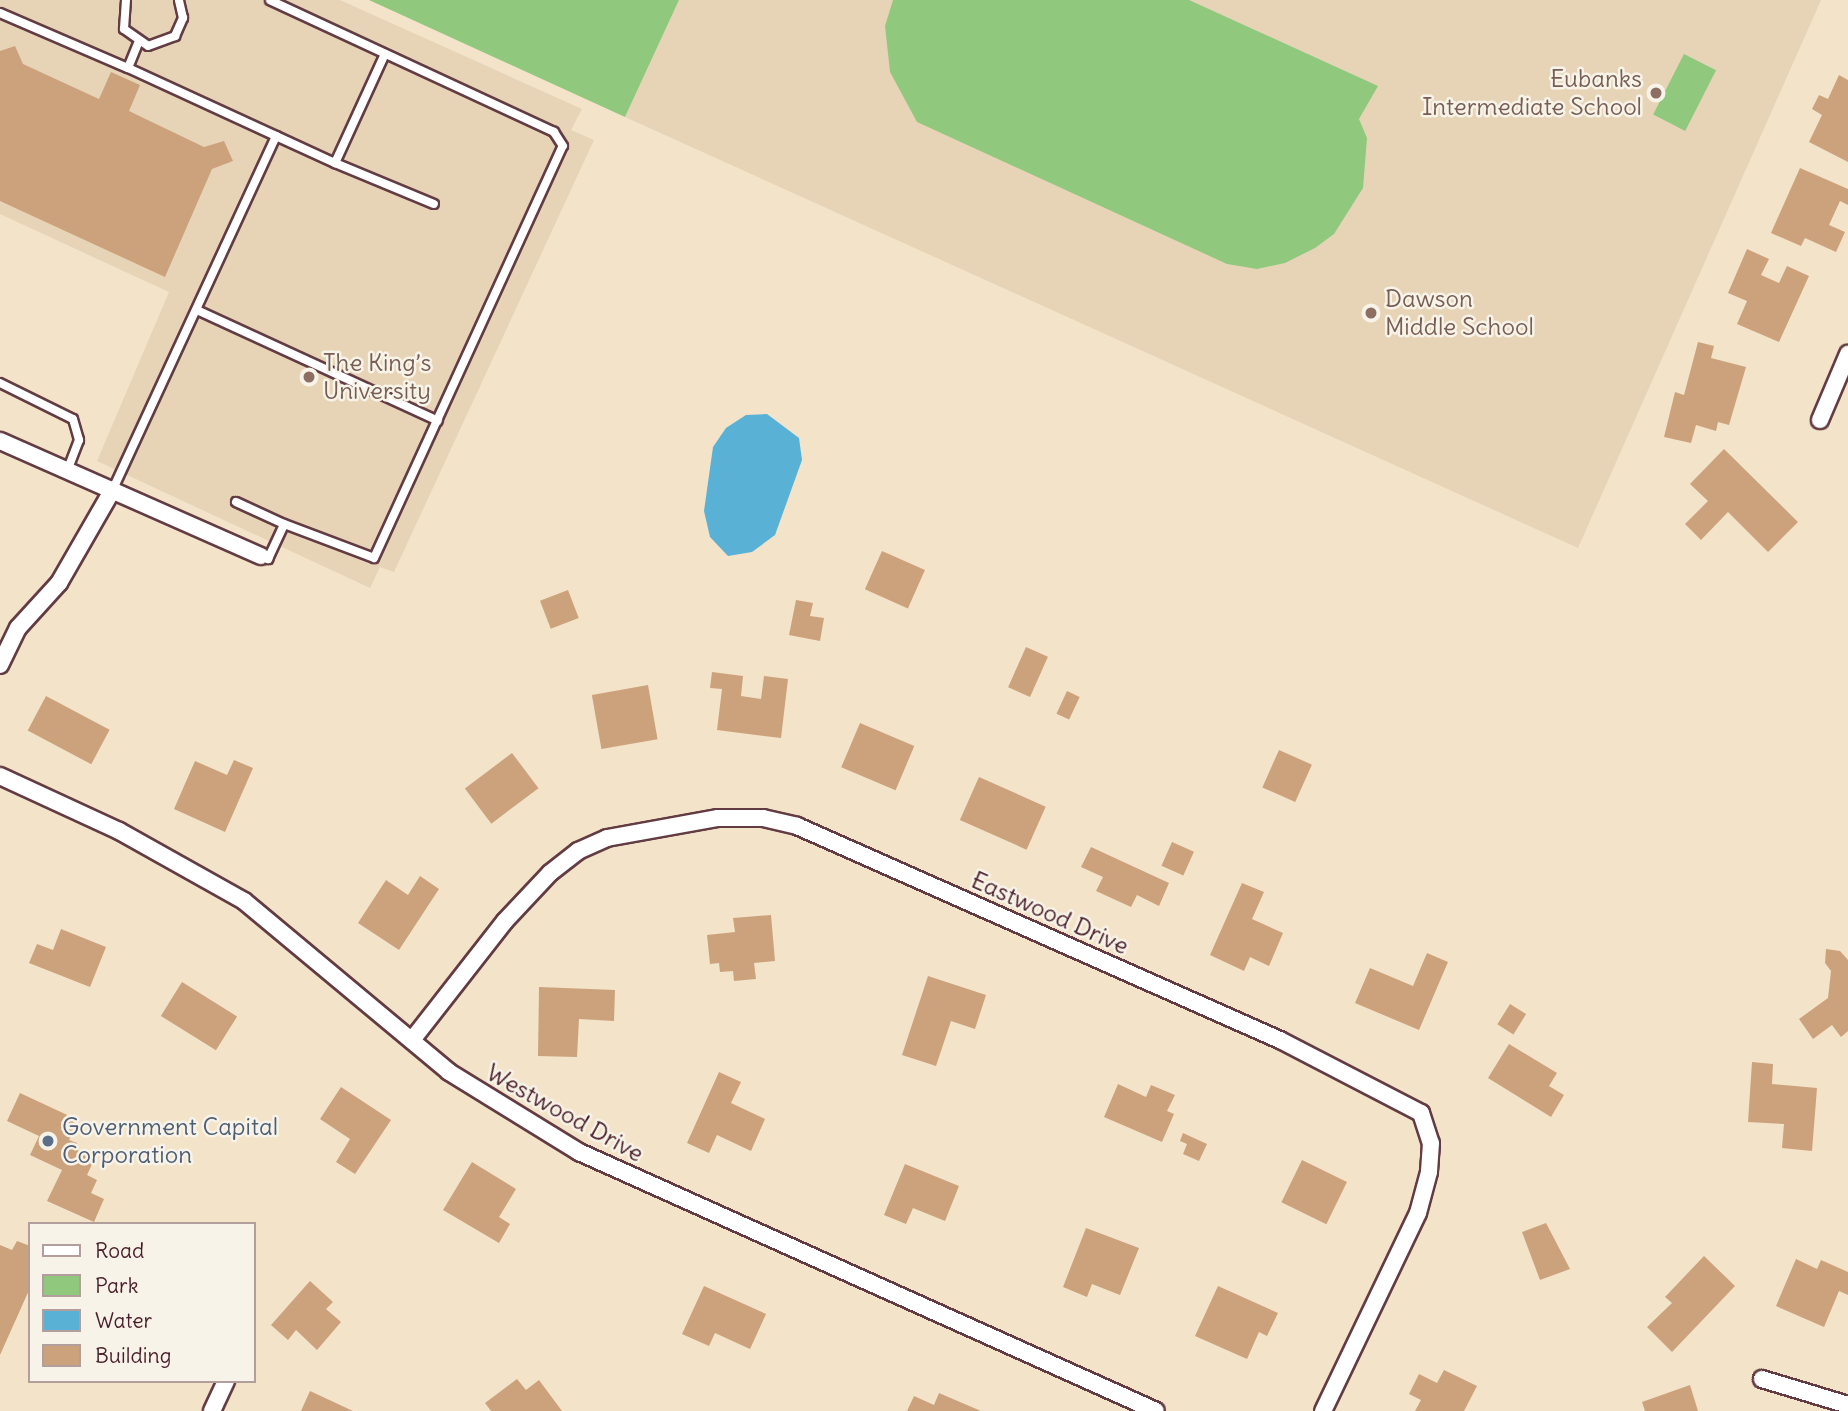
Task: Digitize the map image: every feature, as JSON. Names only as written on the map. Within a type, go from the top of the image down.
[{"type":"street","points":[[1819,420],[1848,354]]},
{"type":"street","points":[[0,441],[261,556]]},
{"type":"street","points":[[0,665],[18,628],[59,583],[113,489]]},
{"type":"street","name":"Westwood Drive","points":[[0,776],[119,831],[244,901],[471,1087],[579,1152],[1156,1411]]},
{"type":"street","name":"Eastwood Drive","points":[[412,1040],[505,920],[550,873],[578,851],[607,838],[718,818],[763,818],[808,830],[1280,1041],[1405,1101],[1422,1114],[1431,1143],[1429,1172],[1418,1213],[1323,1411]]},
{"type":"street","points":[[1762,1379],[1848,1405]]},
{"type":"street","points":[[212,1411],[225,1383]]},
{"type":"lane","points":[[126,0],[124,29],[138,43],[158,46],[175,36],[183,18],[179,0]]},
{"type":"lane","points":[[236,502],[284,524],[374,558],[563,146],[555,132],[270,0]]},
{"type":"lane","points":[[0,13],[128,68],[335,163],[434,204]]},
{"type":"lane","points":[[128,68],[138,43]]},
{"type":"lane","points":[[335,163],[385,54]]},
{"type":"lane","points":[[113,489],[276,136]]},
{"type":"lane","points":[[197,310],[438,421]]},
{"type":"lane","points":[[0,383],[73,419],[79,440],[68,469]]},
{"type":"lane","points":[[261,556],[268,559],[284,524]]},
{"type":"shaded area","name":"The King’s University","points":[[0,0],[340,0],[582,109],[571,130],[594,140],[394,572],[380,567],[370,588],[97,461],[169,292],[0,214]]},
{"type":"shaded area","name":"Dawson Middle School","points":[[679,0],[1821,0],[1578,548],[625,117]]},
{"type":"green space","points":[[369,0],[679,0],[625,117]]},
{"type":"green space","points":[[893,0],[1189,0],[1378,86],[1359,119],[1367,138],[1363,188],[1334,234],[1315,248],[1285,263],[1257,269],[1227,264],[917,122],[890,72],[885,26]]},
{"type":"green space","points":[[1684,54],[1716,70],[1685,131],[1653,115]]},
{"type":"water","points":[[767,414],[799,438],[802,460],[775,535],[752,552],[728,556],[710,537],[704,511],[713,447],[726,428],[746,415]]},
{"type":"building","points":[[15,46],[23,64],[99,99],[111,72],[140,85],[129,111],[204,147],[224,141],[233,161],[212,169],[165,277],[0,201],[0,51]]},
{"type":"building","points":[[1839,75],[1848,80],[1848,162],[1809,142],[1822,115],[1812,109],[1819,95],[1828,99]]},
{"type":"building","points":[[1800,168],[1848,189],[1848,205],[1840,201],[1829,225],[1845,232],[1836,252],[1805,238],[1801,246],[1771,233]]},
{"type":"building","points":[[1747,249],[1769,259],[1761,275],[1779,283],[1787,266],[1809,276],[1779,342],[1737,324],[1747,301],[1728,293]]},
{"type":"building","points":[[1698,342],[1714,346],[1711,358],[1746,367],[1729,425],[1718,422],[1716,431],[1696,425],[1691,443],[1664,437],[1675,392],[1684,395]]},
{"type":"building","points":[[1724,449],[1798,522],[1768,552],[1728,512],[1701,540],[1685,524],[1708,501],[1690,484]]},
{"type":"building","points":[[882,551],[925,570],[908,608],[865,589]]},
{"type":"building","points":[[568,590],[579,618],[551,629],[540,601]]},
{"type":"building","points":[[796,600],[813,603],[810,616],[824,618],[820,641],[789,635]]},
{"type":"building","points":[[1026,647],[1048,657],[1030,697],[1008,687]]},
{"type":"building","points":[[712,672],[743,676],[741,696],[761,699],[764,676],[788,679],[781,738],[717,730],[722,689],[710,688]]},
{"type":"building","points":[[648,685],[658,739],[601,749],[592,695]]},
{"type":"building","points":[[1067,691],[1080,697],[1069,720],[1056,714]]},
{"type":"building","points":[[46,696],[110,730],[91,764],[28,730]]},
{"type":"building","points":[[860,723],[914,746],[896,790],[841,767]]},
{"type":"building","points":[[1279,750],[1312,765],[1295,802],[1262,787]]},
{"type":"building","points":[[512,753],[538,788],[491,824],[465,789]]},
{"type":"building","points":[[234,760],[253,768],[225,832],[174,809],[195,761],[227,775]]},
{"type":"building","points":[[979,777],[1046,807],[1027,850],[960,820]]},
{"type":"building","points":[[1172,842],[1194,852],[1183,876],[1161,866]]},
{"type":"building","points":[[1091,847],[1169,883],[1159,906],[1137,895],[1131,907],[1096,891],[1103,877],[1081,867]]},
{"type":"building","points":[[420,876],[439,889],[399,950],[358,923],[386,880],[408,895]]},
{"type":"building","points":[[1242,883],[1264,892],[1252,919],[1283,933],[1269,966],[1250,957],[1244,971],[1210,955]]},
{"type":"building","points":[[771,915],[775,961],[754,963],[756,979],[734,981],[733,971],[720,972],[719,963],[710,964],[707,935],[735,932],[733,918]]},
{"type":"building","points":[[61,929],[106,947],[90,987],[29,963],[37,944],[53,950]]},
{"type":"building","points":[[1826,949],[1840,951],[1848,960],[1848,1031],[1841,1037],[1832,1025],[1813,1039],[1799,1019],[1828,998],[1831,971],[1825,963]]},
{"type":"building","points":[[1427,953],[1448,962],[1419,1030],[1355,1003],[1370,968],[1413,986]]},
{"type":"building","points":[[928,976],[986,995],[975,1029],[951,1021],[936,1066],[902,1055]]},
{"type":"building","points":[[182,982],[237,1016],[216,1050],[161,1016]]},
{"type":"building","points":[[539,987],[615,990],[614,1021],[579,1019],[577,1057],[538,1056]]},
{"type":"building","points":[[1510,1004],[1526,1014],[1513,1034],[1497,1024]]},
{"type":"building","points":[[1509,1044],[1557,1073],[1549,1086],[1564,1095],[1551,1117],[1488,1078]]},
{"type":"building","points":[[1752,1062],[1773,1064],[1772,1084],[1817,1088],[1812,1151],[1782,1148],[1784,1124],[1748,1122]]},
{"type":"building","points":[[719,1072],[741,1082],[731,1103],[765,1119],[751,1151],[717,1135],[709,1153],[687,1143]]},
{"type":"building","points":[[1118,1084],[1146,1097],[1151,1085],[1175,1095],[1167,1111],[1174,1114],[1162,1142],[1104,1117]]},
{"type":"building","points":[[341,1087],[391,1120],[355,1174],[336,1162],[350,1139],[320,1119]]},
{"type":"building","points":[[20,1093],[78,1120],[69,1140],[77,1143],[75,1149],[95,1158],[87,1175],[97,1180],[91,1193],[104,1199],[94,1222],[47,1201],[62,1170],[30,1155],[39,1136],[7,1121]]},
{"type":"building","points":[[1183,1133],[1207,1144],[1199,1161],[1183,1154],[1187,1144],[1180,1141]]},
{"type":"building","points":[[1302,1160],[1347,1182],[1326,1224],[1281,1202]]},
{"type":"building","points":[[472,1162],[516,1189],[499,1217],[510,1224],[499,1243],[443,1210]]},
{"type":"building","points":[[905,1164],[959,1186],[945,1221],[913,1208],[906,1224],[884,1215]]},
{"type":"building","points":[[1546,1223],[1570,1269],[1540,1280],[1522,1232]]},
{"type":"building","points":[[1086,1228],[1139,1248],[1120,1295],[1092,1284],[1087,1297],[1063,1287]]},
{"type":"building","points":[[17,1241],[28,1245],[28,1292],[0,1355],[0,1245],[12,1250]]},
{"type":"building","points":[[1704,1256],[1735,1286],[1672,1352],[1647,1327],[1672,1303],[1665,1297]]},
{"type":"building","points":[[1796,1259],[1817,1269],[1821,1260],[1848,1272],[1848,1295],[1839,1291],[1824,1327],[1776,1306]]},
{"type":"building","points":[[310,1281],[333,1302],[326,1309],[341,1322],[317,1350],[296,1330],[288,1340],[271,1325]]},
{"type":"building","points":[[704,1286],[766,1314],[750,1349],[715,1333],[709,1346],[682,1334]]},
{"type":"building","points":[[1218,1286],[1278,1313],[1267,1336],[1259,1332],[1247,1359],[1195,1336]]},
{"type":"building","points":[[1444,1370],[1477,1386],[1464,1411],[1415,1411],[1421,1400],[1409,1394],[1419,1374],[1437,1383]]},
{"type":"building","points":[[517,1379],[526,1390],[539,1380],[562,1411],[491,1411],[485,1403]]},
{"type":"building","points":[[1690,1385],[1698,1411],[1645,1411],[1642,1402]]},
{"type":"building","points":[[310,1391],[353,1411],[301,1411]]},
{"type":"building","points":[[939,1393],[981,1411],[907,1411],[914,1396],[934,1405]]},
{"type":"place","name":"Eubanks Intermediate School","points":[[1656,93]]},
{"type":"place","name":"Dawson Middle School","points":[[1371,313]]},
{"type":"place","name":"The King’s University","points":[[309,377]]},
{"type":"place","name":"Government Capital Corporation","points":[[48,1141]]}]
